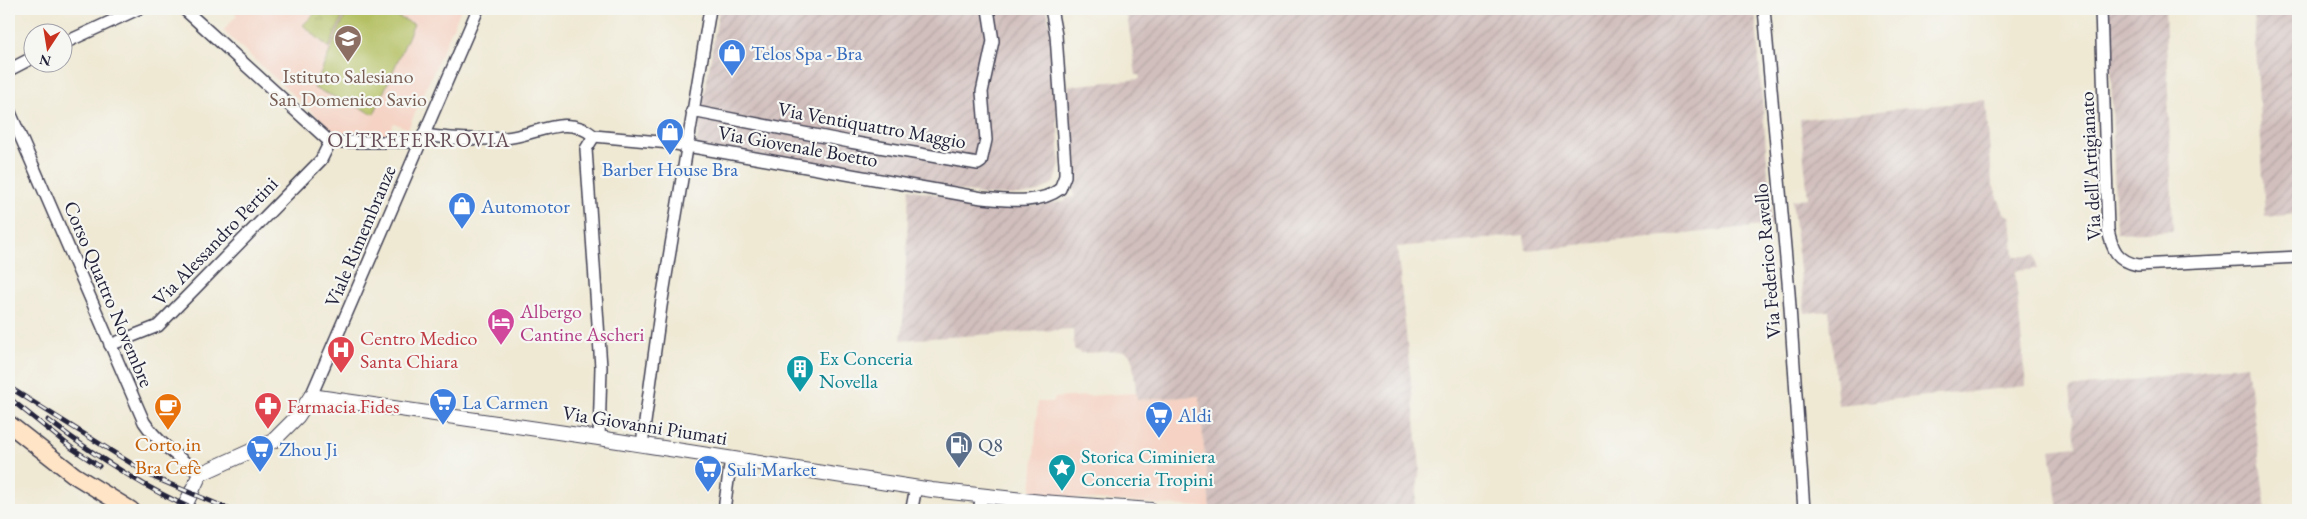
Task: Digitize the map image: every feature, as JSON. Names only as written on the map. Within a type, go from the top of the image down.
[{"type":"main road","points":[[9,424],[67,470],[131,510]]},
{"type":"street","points":[[72,39],[138,9]]},
{"type":"street","points":[[184,9],[330,142]]},
{"type":"street","name":"Viale Rimembranze","points":[[311,396],[478,9]]},
{"type":"street","points":[[642,444],[652,360],[710,9]]},
{"type":"street","name":"Via Ventiquattro Maggio","points":[[692,110],[850,142],[978,164],[981,162],[986,140],[982,92],[993,41],[988,9]]},
{"type":"street","name":"Via Giovenale Boetto","points":[[330,142],[438,137],[507,138],[547,127],[574,125],[587,130],[594,136],[670,142],[982,198],[1009,200],[1044,198],[1060,189],[1065,176],[1060,85],[1051,9]]},
{"type":"street","name":"Via Federico Ravello","points":[[1764,9],[1789,294],[1804,510]]},
{"type":"street","name":"Via dell'Artigianato","points":[[2101,9],[2108,230],[2112,247],[2119,257],[2127,263],[2138,265],[2298,257]]},
{"type":"street","points":[[9,70],[22,63]]},
{"type":"street","name":"Corso Quattro Novembre","points":[[9,110],[110,345],[151,432],[200,474]]},
{"type":"street","points":[[594,136],[586,149],[601,359],[599,438]]},
{"type":"street","name":"Via Alessandro Pertini","points":[[110,345],[158,326],[321,160],[330,142]]},
{"type":"street","points":[[183,510],[200,474],[273,441],[298,416],[311,396]]},
{"type":"street","name":"Via Giovanni Piumati","points":[[311,396],[982,496],[1151,510]]},
{"type":"street","points":[[724,510],[732,458]]},
{"type":"street","points":[[912,508],[916,487]]},
{"type":"street","points":[[979,510],[982,496]]},
{"type":"shaded area","name":"Istituto Salesiano San Domenico Savio","points":[[231,9],[461,9],[408,129],[394,123],[387,136],[340,137],[223,31],[237,15]]},
{"type":"shaded area","points":[[719,9],[1047,9],[1052,37],[1060,162],[1057,176],[1053,183],[1039,192],[1019,195],[986,195],[696,146]]},
{"type":"shaded area","points":[[1126,9],[1755,9],[1772,225],[1526,250],[1524,235],[1397,247],[1420,468],[1414,510],[1250,510],[1210,508],[1199,396],[1137,400],[1132,356],[1125,351],[1081,353],[1074,349],[1073,329],[901,340],[909,189],[984,204],[1006,206],[1037,205],[1066,201],[1066,198],[1074,197],[1068,86],[1140,79],[1139,75],[1136,75]]},
{"type":"shaded area","points":[[2109,9],[2165,9],[2173,231],[2116,233]]},
{"type":"shaded area","points":[[2254,9],[2298,9],[2298,214],[2265,217]]},
{"type":"shaded area","points":[[1986,100],[1992,182],[2004,213],[2011,217],[2014,257],[2036,255],[2037,269],[2015,271],[2026,386],[1838,405],[1829,311],[1805,313],[1792,200],[1808,198],[1800,119]]},
{"type":"shaded area","points":[[2247,365],[2266,510],[2058,510],[2050,449],[2076,446],[2070,388]]},
{"type":"shaded area","points":[[1136,393],[1137,400],[1199,396],[1210,508],[1031,495],[1038,402],[1054,402],[1054,398]]},
{"type":"green space","points":[[319,9],[346,9],[329,48],[303,25]]},
{"type":"green space","points":[[348,9],[380,9],[414,24],[374,114],[314,88]]},
{"type":"railway","points":[[9,387],[153,477],[231,510]]},
{"type":"railway","points":[[9,398],[73,449],[99,466]]},
{"type":"railway","points":[[48,420],[119,470],[195,510]]},
{"type":"place","name":"Istituto Salesiano San Domenico Savio","points":[[348,63]]},
{"type":"place","name":"Telos Spa - Bra","points":[[732,77]]},
{"type":"place","name":"Barber House Bra","points":[[670,156]]},
{"type":"place","name":"Automotor","points":[[462,230]]},
{"type":"place","name":"Albergo Cantine Ascheri","points":[[501,346]]},
{"type":"place","name":"Centro Medico Santa Chiara","points":[[341,374]]},
{"type":"place","name":"Ex Conceria Novella","points":[[800,393]]},
{"type":"place","name":"La Carmen","points":[[443,426]]},
{"type":"place","name":"Farmacia Fides","points":[[268,430]]},
{"type":"place","name":"Corto in Bra Cefè","points":[[168,431]]},
{"type":"place","name":"Aldi","points":[[1159,439]]},
{"type":"place","name":"Q8","points":[[959,469]]},
{"type":"place","name":"Zhou Ji","points":[[260,473]]},
{"type":"place","name":"Storica Ciminiera Conceria Tropini","points":[[1062,492]]},
{"type":"place","name":"Suli Market","points":[[708,493]]},
{"type":"district","name":"OLTREFERROVIA","points":[[419,139]]}]
